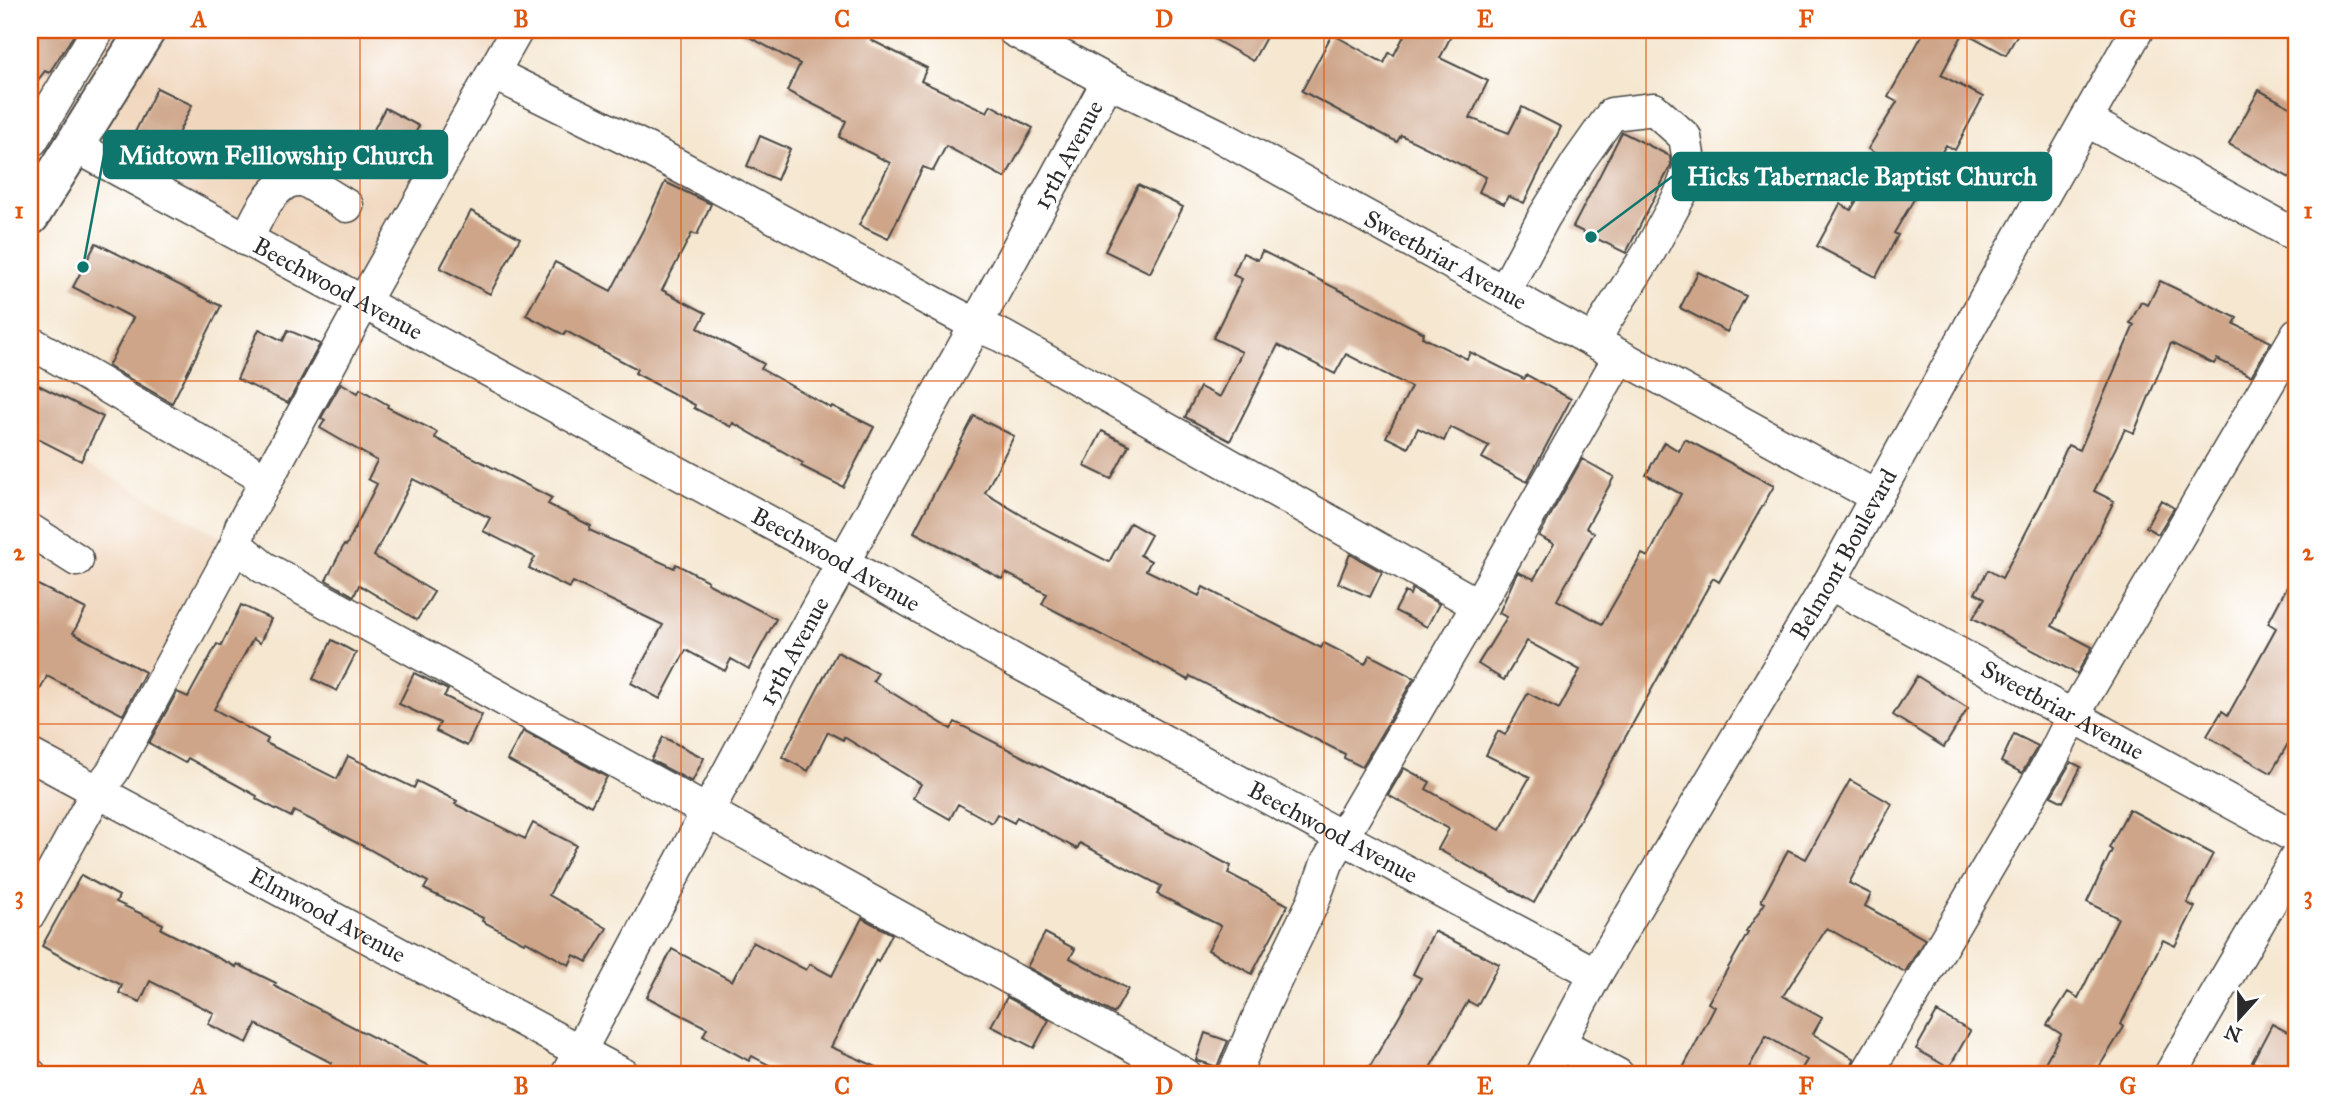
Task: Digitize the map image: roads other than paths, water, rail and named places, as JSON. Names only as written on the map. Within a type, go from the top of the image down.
[{"type":"main road","points":[[30,216],[146,30]]},
{"type":"street","points":[[31,139],[98,30]]},
{"type":"street","points":[[30,913],[97,792],[113,771],[363,303],[517,30]]},
{"type":"street","name":"Sweetbriar Avenue","points":[[1013,30],[1218,135],[1875,496]]},
{"type":"street","name":"Belmont Boulevard","points":[[1542,1075],[1596,974],[1829,583],[1875,496],[2137,30]]},
{"type":"street","points":[[494,73],[645,148],[1002,337],[1478,605]]},
{"type":"street","name":"15th Avenue","points":[[574,1063],[790,657],[976,325],[1108,81]]},
{"type":"street","points":[[1234,1075],[1312,904],[1327,863],[1478,605],[1608,349],[1605,321],[1680,195],[1690,167],[1685,137],[1654,109],[1612,114],[1544,217],[1504,292]]},
{"type":"street","points":[[2086,120],[2297,236]]},
{"type":"street","name":"Beechwood Avenue","points":[[31,139],[71,152],[247,240],[844,563],[1029,669],[1596,974]]},
{"type":"street","points":[[247,240],[272,195],[286,182],[303,179],[347,206]]},
{"type":"street","points":[[1866,1075],[2297,334]]},
{"type":"street","points":[[30,342],[267,480]]},
{"type":"street","points":[[30,508],[33,510],[30,528],[77,560]]},
{"type":"street","points":[[236,545],[263,567],[1186,1075]]},
{"type":"street","name":"Sweetbriar Avenue","points":[[1829,583],[2297,838]]},
{"type":"street","name":"Elmwood Avenue","points":[[30,755],[574,1063],[624,1075]]},
{"type":"street","points":[[2170,1075],[2297,856]]},
{"type":"street","points":[[1559,1043],[1618,1075]]},
{"type":"place","name":"Hicks Tabernacle Baptist Church","points":[[1591,237]]},
{"type":"place","name":"Midtown Felllowship Church","points":[[83,267]]}]
